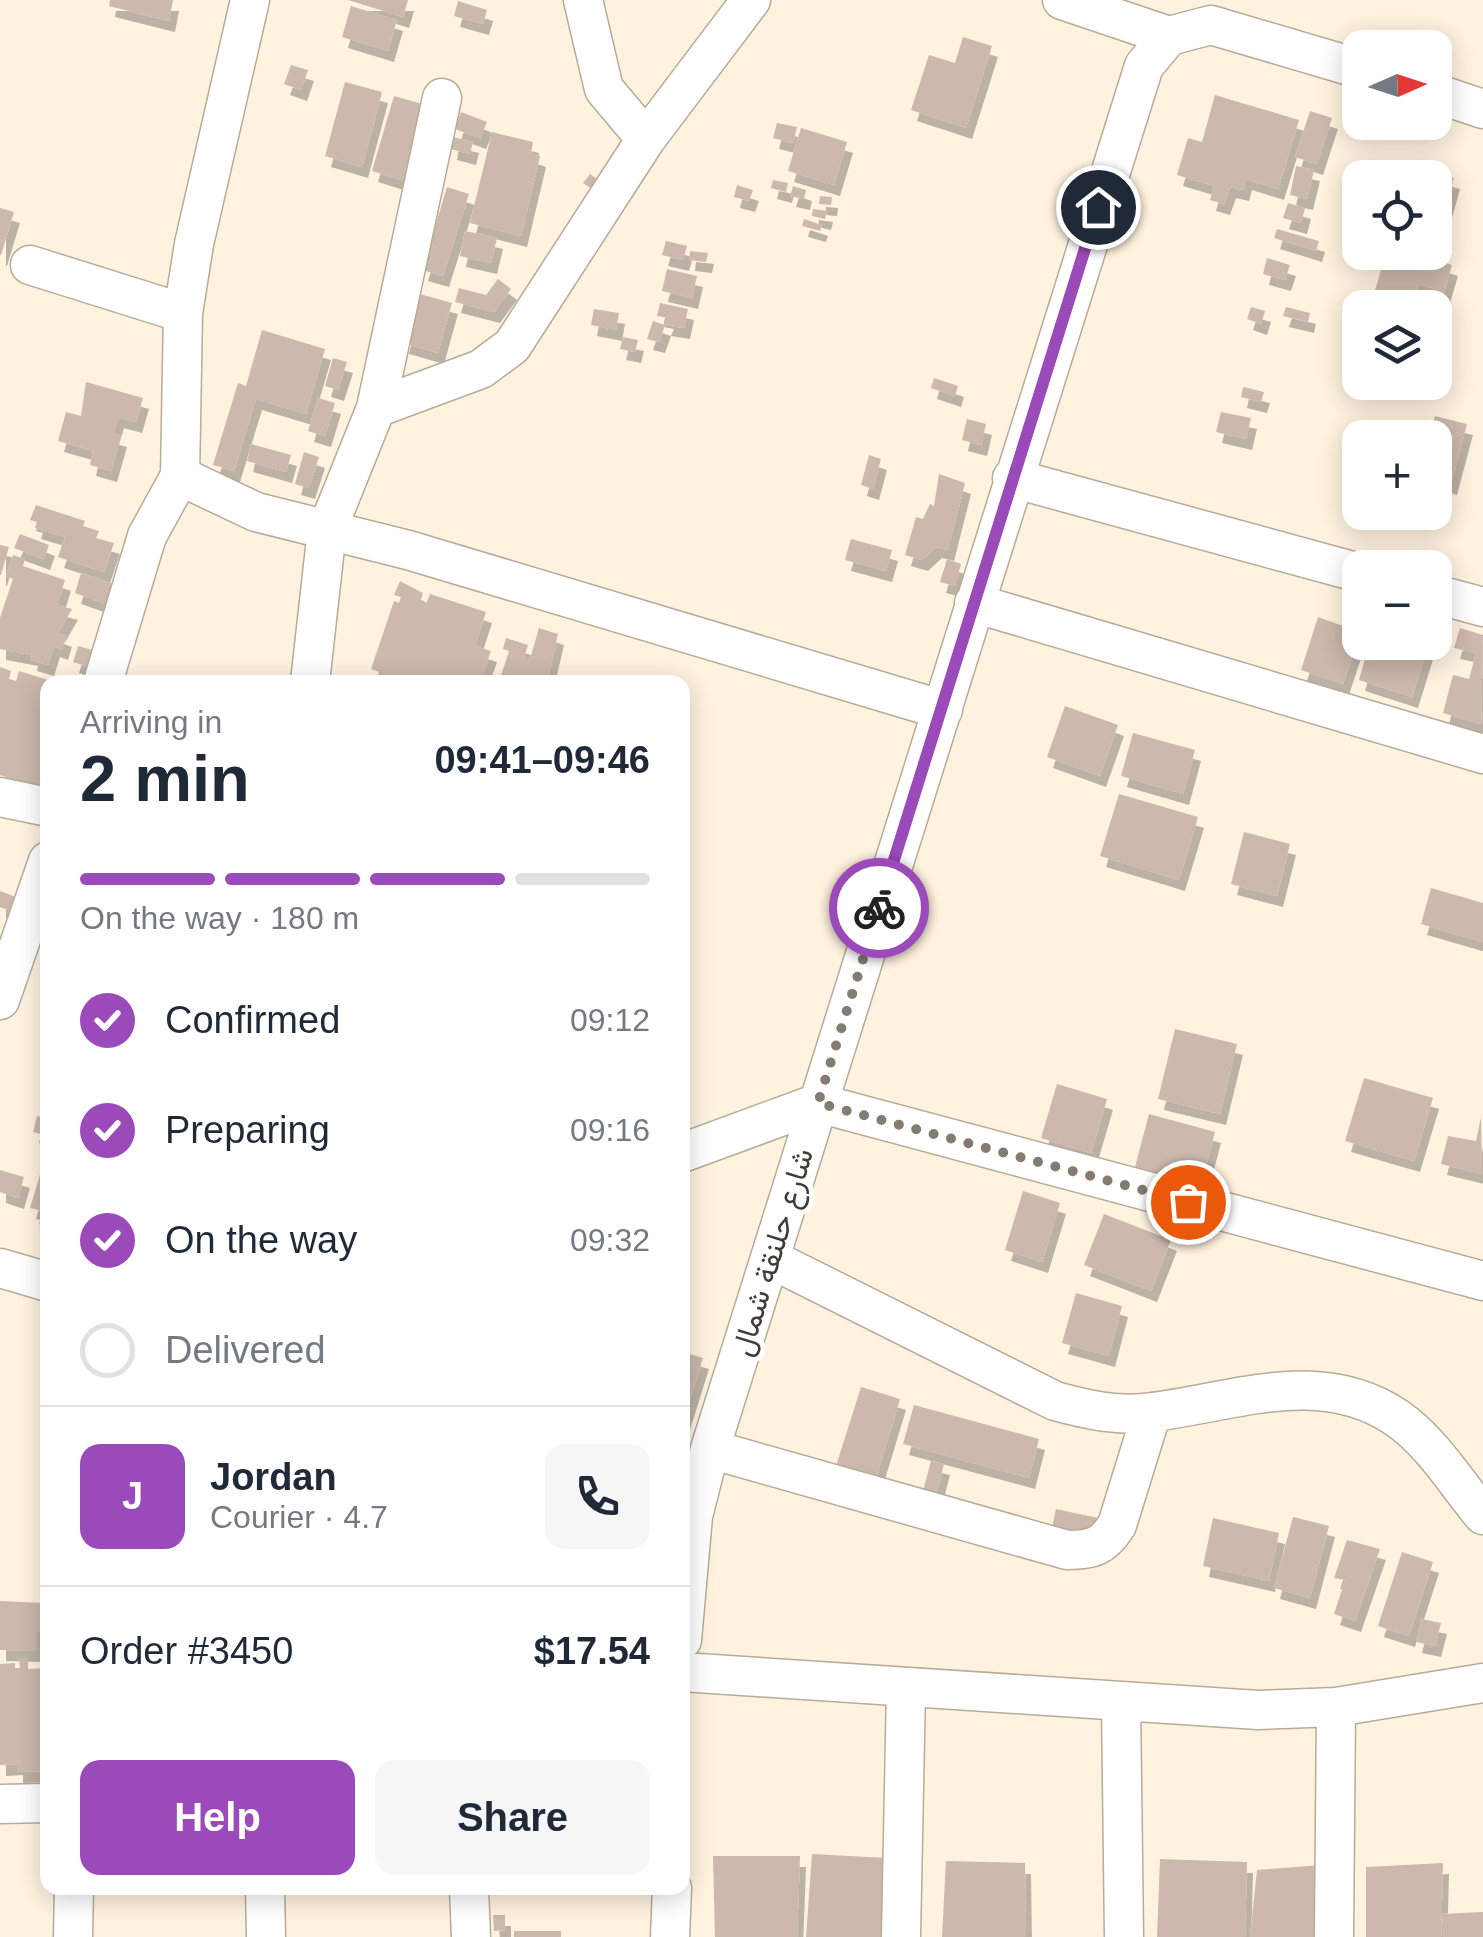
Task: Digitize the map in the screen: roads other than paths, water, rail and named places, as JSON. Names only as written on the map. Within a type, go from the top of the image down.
[{"type":"street","points":[[105,675],[146,536],[180,476],[184,313],[194,244],[250,0]]},
{"type":"street","points":[[583,0],[604,89],[646,139]]},
{"type":"street","points":[[376,408],[481,369],[512,346],[646,139],[751,0]]},
{"type":"street","points":[[1062,0],[1170,36],[1211,25],[1342,64]]},
{"type":"street","name":"شارع حلنقة شمال","points":[[690,1557],[700,1456],[771,1259],[1012,478],[1144,66],[1170,36]]},
{"type":"street","points":[[311,675],[327,530],[376,408],[442,98]]},
{"type":"street","points":[[1452,99],[1483,109]]},
{"type":"street","points":[[30,265],[184,313]]},
{"type":"street","points":[[180,476],[256,512],[408,550],[943,710]]},
{"type":"street","points":[[1012,478],[1342,569]]},
{"type":"street","points":[[1452,599],[1483,607]]},
{"type":"street","points":[[974,602],[1483,754]]},
{"type":"street","points":[[0,797],[40,806]]},
{"type":"street","points":[[0,1000],[40,884]]},
{"type":"street","points":[[690,1150],[818,1103],[1483,1281]]},
{"type":"street","points":[[771,1259],[1055,1402],[1102,1413],[1152,1412],[1288,1388],[1344,1394],[1397,1418],[1441,1462],[1483,1515]]},
{"type":"street","points":[[0,1268],[40,1280]]},
{"type":"street","points":[[700,1456],[1066,1550],[1092,1550],[1107,1540],[1117,1525],[1152,1412]]},
{"type":"street","points":[[690,1673],[1121,1704],[1258,1710],[1336,1707],[1483,1683]]},
{"type":"street","points":[[901,1937],[906,1688]]},
{"type":"street","points":[[1121,1704],[1124,1937]]},
{"type":"street","points":[[1334,1937],[1336,1707]]},
{"type":"street","points":[[0,1804],[40,1802]]},
{"type":"street","points":[[72,1937],[74,1895]]},
{"type":"street","points":[[265,1895],[266,1937]]},
{"type":"street","points":[[469,1895],[471,1937]]},
{"type":"street","points":[[670,1937],[672,1895]]}]
